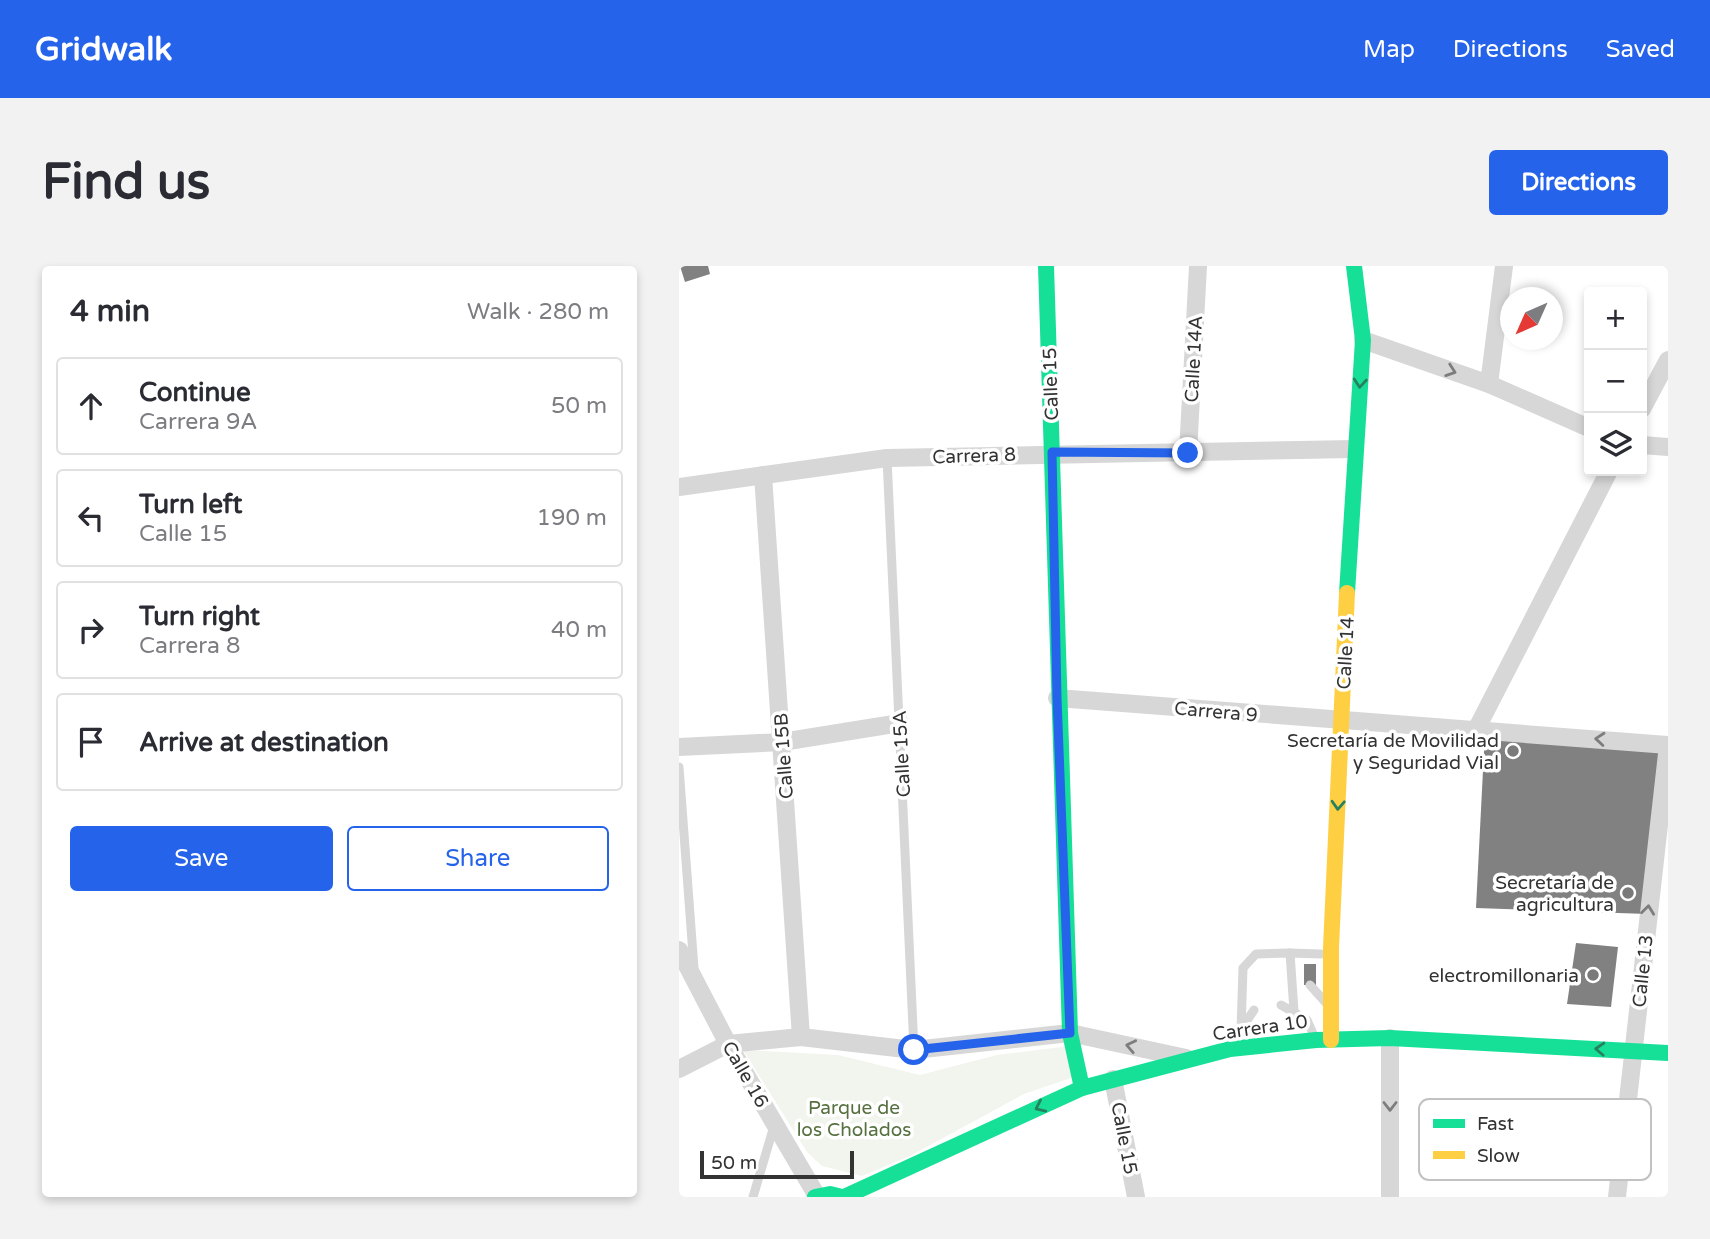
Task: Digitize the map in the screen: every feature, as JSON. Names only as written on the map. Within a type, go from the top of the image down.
[{"type":"street","name":"Calle 15","points":[[1046,266],[1057,698],[1070,1033],[1082,1088]]},
{"type":"street","name":"Calle 14A","points":[[1188,453],[1198,266]]},
{"type":"street","name":"Calle 14","points":[[1324,1040],[1332,1010],[1326,951],[1342,722],[1354,449],[1363,340],[1354,266]]},
{"type":"street","points":[[1489,384],[1504,266]]},
{"type":"street","points":[[1363,340],[1489,384],[1584,426]]},
{"type":"street","points":[[1647,400],[1668,360]]},
{"type":"street","points":[[1647,445],[1668,447]]},
{"type":"street","name":"Carrera 8","points":[[679,486],[887,457],[1052,452],[1188,453],[1354,449]]},
{"type":"street","name":"Calle 15B","points":[[763,475],[801,1037]]},
{"type":"street","points":[[1477,728],[1606,476]]},
{"type":"street","name":"Carrera 9","points":[[1057,698],[1342,722],[1477,728],[1668,745]]},
{"type":"street","points":[[679,747],[782,742],[900,723]]},
{"type":"street","name":"Calle 13","points":[[1628,1099],[1668,745]]},
{"type":"street","name":"Calle 16","points":[[679,950],[728,1044],[816,1197]]},
{"type":"street","points":[[679,1069],[728,1044],[801,1037],[914,1050],[1070,1033],[1193,1059]]},
{"type":"street","points":[[1390,1038],[1390,1197]]},
{"type":"street","name":"Carrera 10","points":[[843,1197],[1082,1088],[1230,1049],[1324,1040],[1390,1038],[1668,1052]]},
{"type":"street","name":"Calle 15","points":[[1113,1079],[1136,1197]]},
{"type":"street","points":[[816,1197],[843,1197]]},
{"type":"lane","name":"Calle 15A","points":[[887,457],[914,1050]]},
{"type":"lane","points":[[679,767],[695,978]]},
{"type":"lane","points":[[1241,1030],[1243,968],[1248,959],[1256,954],[1326,951]]},
{"type":"lane","points":[[1308,964],[1326,951]]},
{"type":"lane","points":[[1290,953],[1294,1011]]},
{"type":"lane","points":[[1310,985],[1332,1010]]},
{"type":"lane","points":[[1281,1005],[1307,1020],[1324,1040]]},
{"type":"lane","points":[[1230,1049],[1254,1010]]},
{"type":"lane","points":[[753,1197],[775,1124]]},
{"type":"green space","name":"Parque de los Cholados","points":[[1069,1046],[1071,1078],[1024,1094],[910,1156],[862,1176],[822,1166],[807,1152],[743,1050],[838,1055],[920,1075],[997,1055]]},
{"type":"building","points":[[680,266],[708,266],[710,274],[685,282]]},
{"type":"building","points":[[1485,731],[1665,747],[1647,914],[1476,908]]},
{"type":"building","name":"electromillonaria","points":[[1576,943],[1618,947],[1611,1007],[1567,1004]]},
{"type":"building","points":[[1304,964],[1316,964],[1316,985],[1304,985]]},
{"type":"traffic: fast","points":[[1046,266],[1070,1033],[1082,1088]]},
{"type":"traffic: fast","points":[[1347,593],[1363,340],[1354,266]]},
{"type":"traffic: fast","points":[[844,1197],[1082,1088],[1230,1049],[1316,1040],[1390,1038],[1668,1053]]},
{"type":"traffic: fast","points":[[815,1197],[830,1194],[842,1197]]},
{"type":"traffic: slow","points":[[1331,1040],[1331,948],[1347,593]]},
{"type":"place","name":"Secretaría de Movilidad y Seguridad Vial","points":[[1513,751]]},
{"type":"place","name":"Secretaría de agricultura","points":[[1628,893]]},
{"type":"place","name":"electromillonaria","points":[[1593,975]]},
{"type":"route","points":[[914,1050],[1070,1033],[1057,698],[1052,452],[1188,453]]}]
